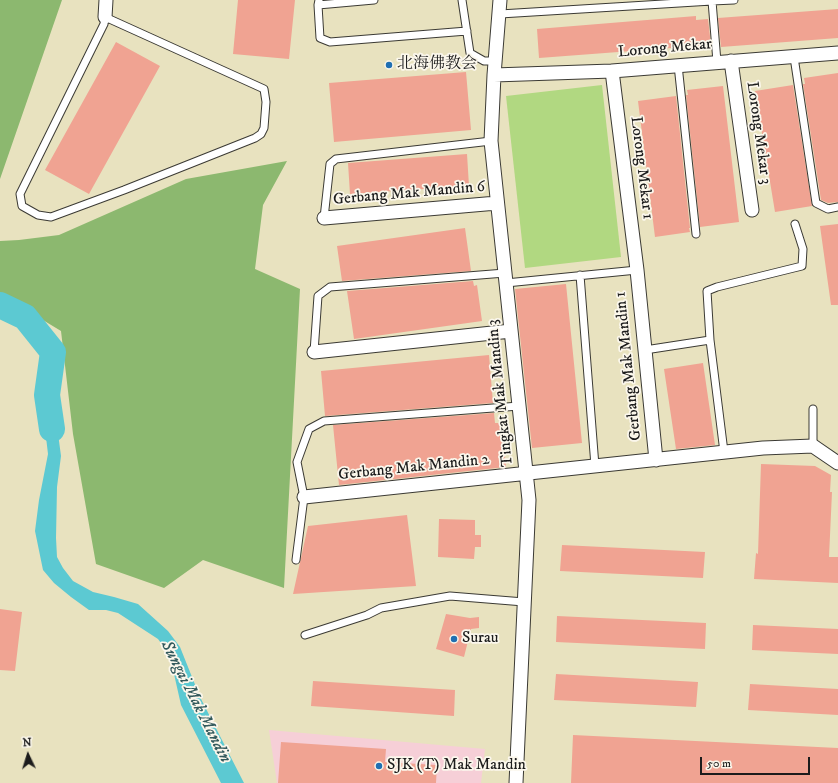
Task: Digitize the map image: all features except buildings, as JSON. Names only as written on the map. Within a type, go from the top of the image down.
[{"type":"street","points":[[105,17],[106,0]]},
{"type":"street","name":"Tingkat Mak Mandin 3","points":[[500,0],[494,75],[491,141],[530,500],[516,783]]},
{"type":"street","name":"Lorong Mekar","points":[[494,75],[612,71],[838,53]]},
{"type":"street","name":"Lorong Mekar 3","points":[[731,61],[752,210]]},
{"type":"street","name":"Lorong Mekar 1","points":[[612,71],[637,270]]},
{"type":"street","name":"Gerbang Mak Mandin 6","points":[[324,218],[498,203]]},
{"type":"street","name":"Gerbang Mak Mandin 1","points":[[637,270],[656,460]]},
{"type":"street","points":[[314,352],[511,331]]},
{"type":"street","points":[[813,446],[838,463]]},
{"type":"street","name":"Gerbang Mak Mandin 2","points":[[304,497],[763,448],[813,446]]},
{"type":"lane","points":[[374,0],[319,3],[320,38],[330,42],[467,31]]},
{"type":"lane","points":[[462,0],[470,53],[484,61],[496,61]]},
{"type":"lane","points":[[500,14],[734,0]]},
{"type":"lane","points":[[712,1],[716,62]]},
{"type":"lane","points":[[105,17],[264,89],[266,102],[264,128],[261,134],[255,138],[124,190],[51,217],[38,215],[22,206],[20,194],[104,24],[105,17]]},
{"type":"lane","points":[[794,57],[816,203],[828,209],[838,207]]},
{"type":"lane","points":[[678,65],[696,234]]},
{"type":"lane","points":[[324,218],[330,164],[336,159],[491,141]]},
{"type":"lane","points":[[724,452],[710,340],[707,291],[717,287],[802,266],[803,249],[795,224]]},
{"type":"lane","points":[[314,352],[318,296],[330,287],[580,275],[637,270]]},
{"type":"lane","points":[[580,275],[595,466]]},
{"type":"lane","points":[[645,350],[710,340]]},
{"type":"lane","points":[[296,560],[304,497],[297,462],[309,429],[324,421],[519,406]]},
{"type":"lane","points":[[812,409],[813,446]]},
{"type":"lane","points":[[305,635],[367,615],[381,608],[450,596],[524,602]]},
{"type":"shaded area","name":"SJK (T) Mak Mandin","points":[[269,730],[485,749],[481,783],[277,783]]},
{"type":"green space","points":[[0,0],[62,0],[0,179]]},
{"type":"green space","points":[[602,85],[621,257],[525,268],[506,96]]},
{"type":"green space","points":[[287,161],[263,205],[255,269],[300,289],[284,588],[203,560],[164,588],[96,564],[73,434],[61,331],[0,294],[0,241],[59,235],[186,179]]},
{"type":"water","points":[[47,395],[55,411],[61,456],[57,487],[57,557],[73,581],[93,592],[138,604],[168,631],[180,647],[200,697],[244,783],[221,783],[181,705],[174,674],[166,650],[158,639],[118,613],[106,610],[89,610],[54,583],[43,570],[35,531],[39,500],[48,454],[43,412]]},
{"type":"waterway","name":"Sungai Mak Mandin","points":[[0,305],[25,317],[53,352],[47,395],[52,429]]},
{"type":"place","name":"北海佛教会","points":[[389,65]]},
{"type":"place","name":"Surau","points":[[454,639]]},
{"type":"place","name":"SJK (T) Mak Mandin","points":[[379,766]]}]
